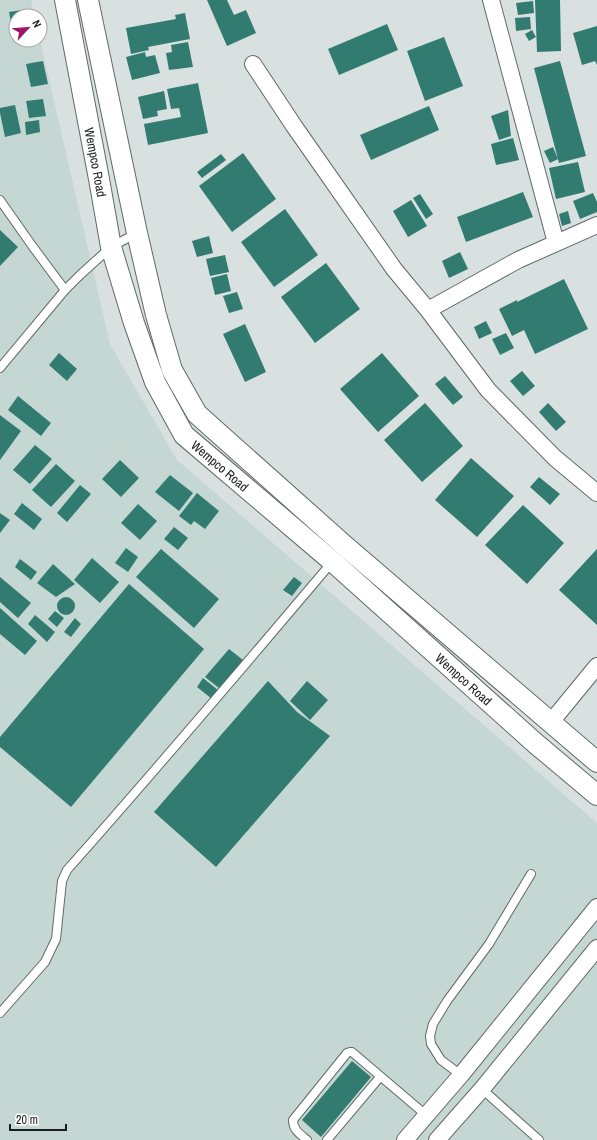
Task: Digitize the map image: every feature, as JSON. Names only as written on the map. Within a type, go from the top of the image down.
[{"type":"street","name":"Wempco Road","points":[[65,0],[111,247],[134,323],[155,382],[184,434],[551,722],[597,762]]},
{"type":"street","name":"Wempco Road","points":[[88,0],[156,316],[172,370],[197,414],[338,554],[535,743],[597,795]]},
{"type":"street","points":[[490,0],[556,243]]},
{"type":"street","points":[[253,64],[294,126],[394,269],[428,310],[488,390],[555,458],[597,493]]},
{"type":"street","points":[[428,310],[518,260],[597,224]]},
{"type":"street","points":[[551,722],[597,666]]},
{"type":"street","points":[[405,1140],[461,1075],[597,907]]},
{"type":"street","points":[[437,1140],[482,1089],[597,948]]},
{"type":"lane","points":[[0,200],[65,290]]},
{"type":"lane","points":[[0,368],[65,290],[111,247],[137,233]]},
{"type":"lane","points":[[0,1013],[45,962],[56,938],[62,881],[66,870],[134,794],[338,554]]},
{"type":"lane","points":[[461,1075],[441,1060],[431,1044],[430,1036],[433,1024],[447,1001],[489,944],[531,874]]},
{"type":"lane","points":[[307,1140],[296,1130],[293,1125],[293,1120],[347,1053],[352,1052],[426,1115]]},
{"type":"lane","points":[[327,1140],[380,1077]]},
{"type":"lane","points":[[482,1089],[539,1140]]},
{"type":"shaded area","points":[[0,0],[31,0],[32,8],[8,8],[8,48],[42,48],[110,344],[177,460],[597,823],[597,1140],[0,1140]]},
{"type":"building","points":[[207,0],[227,0],[234,15],[246,10],[256,33],[227,46]]},
{"type":"building","points":[[535,0],[560,0],[561,51],[537,52]]},
{"type":"building","points":[[533,1],[534,13],[518,15],[516,3]]},
{"type":"building","points":[[185,13],[190,39],[148,47],[149,50],[131,54],[126,28],[176,19],[175,15]]},
{"type":"building","points":[[530,17],[531,29],[516,31],[515,18]]},
{"type":"building","points":[[387,24],[398,50],[339,75],[328,49]]},
{"type":"building","points":[[597,26],[597,65],[595,61],[582,65],[573,33]]},
{"type":"building","points":[[532,30],[536,37],[529,41],[525,34]]},
{"type":"building","points":[[444,37],[463,86],[425,101],[407,51]]},
{"type":"building","points":[[188,42],[193,67],[169,70],[166,53],[172,52],[171,45]]},
{"type":"building","points":[[145,52],[146,57],[155,55],[160,73],[132,80],[126,57]]},
{"type":"building","points":[[43,61],[48,84],[31,87],[26,64]]},
{"type":"building","points":[[560,61],[586,156],[559,163],[534,68]]},
{"type":"building","points":[[198,83],[208,133],[148,145],[144,124],[181,117],[179,108],[171,109],[167,89]]},
{"type":"building","points":[[164,91],[167,109],[157,111],[158,116],[143,119],[138,97]]},
{"type":"building","points":[[43,99],[46,116],[29,118],[26,101]]},
{"type":"building","points":[[15,105],[21,133],[5,137],[0,108]]},
{"type":"building","points":[[429,106],[439,130],[371,160],[360,135]]},
{"type":"building","points":[[508,110],[511,136],[499,140],[491,116]]},
{"type":"building","points":[[39,120],[40,132],[26,135],[25,122]]},
{"type":"building","points":[[513,138],[519,160],[496,165],[491,144]]},
{"type":"building","points":[[553,147],[558,159],[550,163],[544,151]]},
{"type":"building","points":[[243,153],[276,199],[232,232],[199,186]]},
{"type":"building","points":[[221,154],[226,160],[202,178],[197,172]]},
{"type":"building","points":[[578,162],[585,192],[556,199],[549,168]]},
{"type":"building","points":[[523,192],[533,217],[466,242],[457,217]]},
{"type":"building","points":[[593,193],[597,202],[597,212],[580,219],[573,201]]},
{"type":"building","points":[[420,194],[433,214],[426,219],[413,198]]},
{"type":"building","points":[[411,200],[427,226],[408,237],[393,211]]},
{"type":"building","points":[[285,209],[318,255],[274,287],[241,242]]},
{"type":"building","points":[[568,211],[571,223],[562,226],[559,214]]},
{"type":"building","points":[[0,230],[18,247],[0,266]]},
{"type":"building","points":[[209,236],[213,253],[197,257],[192,241]]},
{"type":"building","points":[[460,252],[468,269],[449,278],[442,261]]},
{"type":"building","points":[[225,255],[229,272],[210,276],[206,259]]},
{"type":"building","points":[[326,263],[360,309],[315,343],[281,297]]},
{"type":"building","points":[[227,274],[231,291],[215,295],[211,278]]},
{"type":"building","points":[[564,279],[588,329],[535,354],[524,330],[512,336],[499,309]]},
{"type":"building","points":[[237,292],[243,309],[229,313],[223,296]]},
{"type":"building","points":[[486,321],[492,333],[479,339],[474,327]]},
{"type":"building","points":[[245,324],[266,372],[245,382],[223,334]]},
{"type":"building","points":[[506,333],[514,348],[500,355],[492,339]]},
{"type":"building","points":[[59,353],[77,369],[67,381],[49,365]]},
{"type":"building","points":[[382,353],[419,396],[378,432],[340,389]]},
{"type":"building","points":[[522,371],[535,386],[523,396],[510,381]]},
{"type":"building","points":[[445,376],[463,397],[453,405],[435,384]]},
{"type":"building","points":[[18,396],[51,423],[41,436],[8,410]]},
{"type":"building","points":[[425,403],[463,446],[422,482],[384,440]]},
{"type":"building","points":[[548,403],[566,422],[556,431],[539,412]]},
{"type":"building","points":[[0,415],[21,431],[0,460]]},
{"type":"building","points":[[35,445],[52,459],[30,484],[13,470]]},
{"type":"building","points":[[471,458],[514,496],[477,537],[435,500]]},
{"type":"building","points":[[120,460],[139,478],[121,497],[102,479]]},
{"type":"building","points":[[56,464],[75,481],[51,507],[32,490]]},
{"type":"building","points":[[170,475],[193,493],[179,511],[155,492]]},
{"type":"building","points":[[539,477],[560,494],[550,505],[530,487]]},
{"type":"building","points":[[80,485],[91,494],[67,522],[57,513]]},
{"type":"building","points":[[197,493],[219,511],[205,529],[194,521],[191,525],[179,516]]},
{"type":"building","points":[[22,503],[42,519],[34,530],[14,514]]},
{"type":"building","points":[[138,504],[157,521],[140,540],[121,523]]},
{"type":"building","points":[[523,505],[564,543],[527,584],[485,545]]},
{"type":"building","points":[[0,513],[10,520],[0,533]]},
{"type":"building","points":[[174,527],[188,538],[178,550],[164,539]]},
{"type":"building","points":[[126,548],[138,557],[128,572],[115,563]]},
{"type":"building","points":[[161,549],[219,599],[194,628],[136,577]]},
{"type":"building","points":[[597,549],[597,625],[559,590]]},
{"type":"building","points":[[92,558],[119,582],[100,603],[74,580]]},
{"type":"building","points":[[20,559],[37,572],[31,580],[15,567]]},
{"type":"building","points":[[53,564],[75,584],[56,597],[37,583]]},
{"type":"building","points":[[0,577],[31,603],[18,618],[0,602]]},
{"type":"building","points":[[294,577],[302,583],[292,596],[283,590]]},
{"type":"building","points":[[129,584],[204,649],[71,807],[0,747],[0,737]]},
{"type":"building","points":[[66,597],[72,600],[75,606],[72,612],[66,615],[60,612],[57,606],[60,600]]},
{"type":"building","points":[[0,608],[37,641],[25,655],[0,634]]},
{"type":"building","points":[[55,611],[64,618],[57,627],[48,619]]},
{"type":"building","points":[[35,615],[55,632],[47,642],[28,624]]},
{"type":"building","points":[[75,618],[81,624],[71,637],[64,632]]},
{"type":"building","points":[[229,649],[243,660],[219,688],[205,677]]},
{"type":"building","points":[[203,678],[218,690],[212,699],[197,687]]},
{"type":"building","points":[[268,681],[297,712],[330,736],[216,867],[154,812]]},
{"type":"building","points":[[307,681],[328,700],[310,720],[290,701]]},
{"type":"building","points":[[352,1061],[371,1077],[321,1137],[302,1120]]}]
